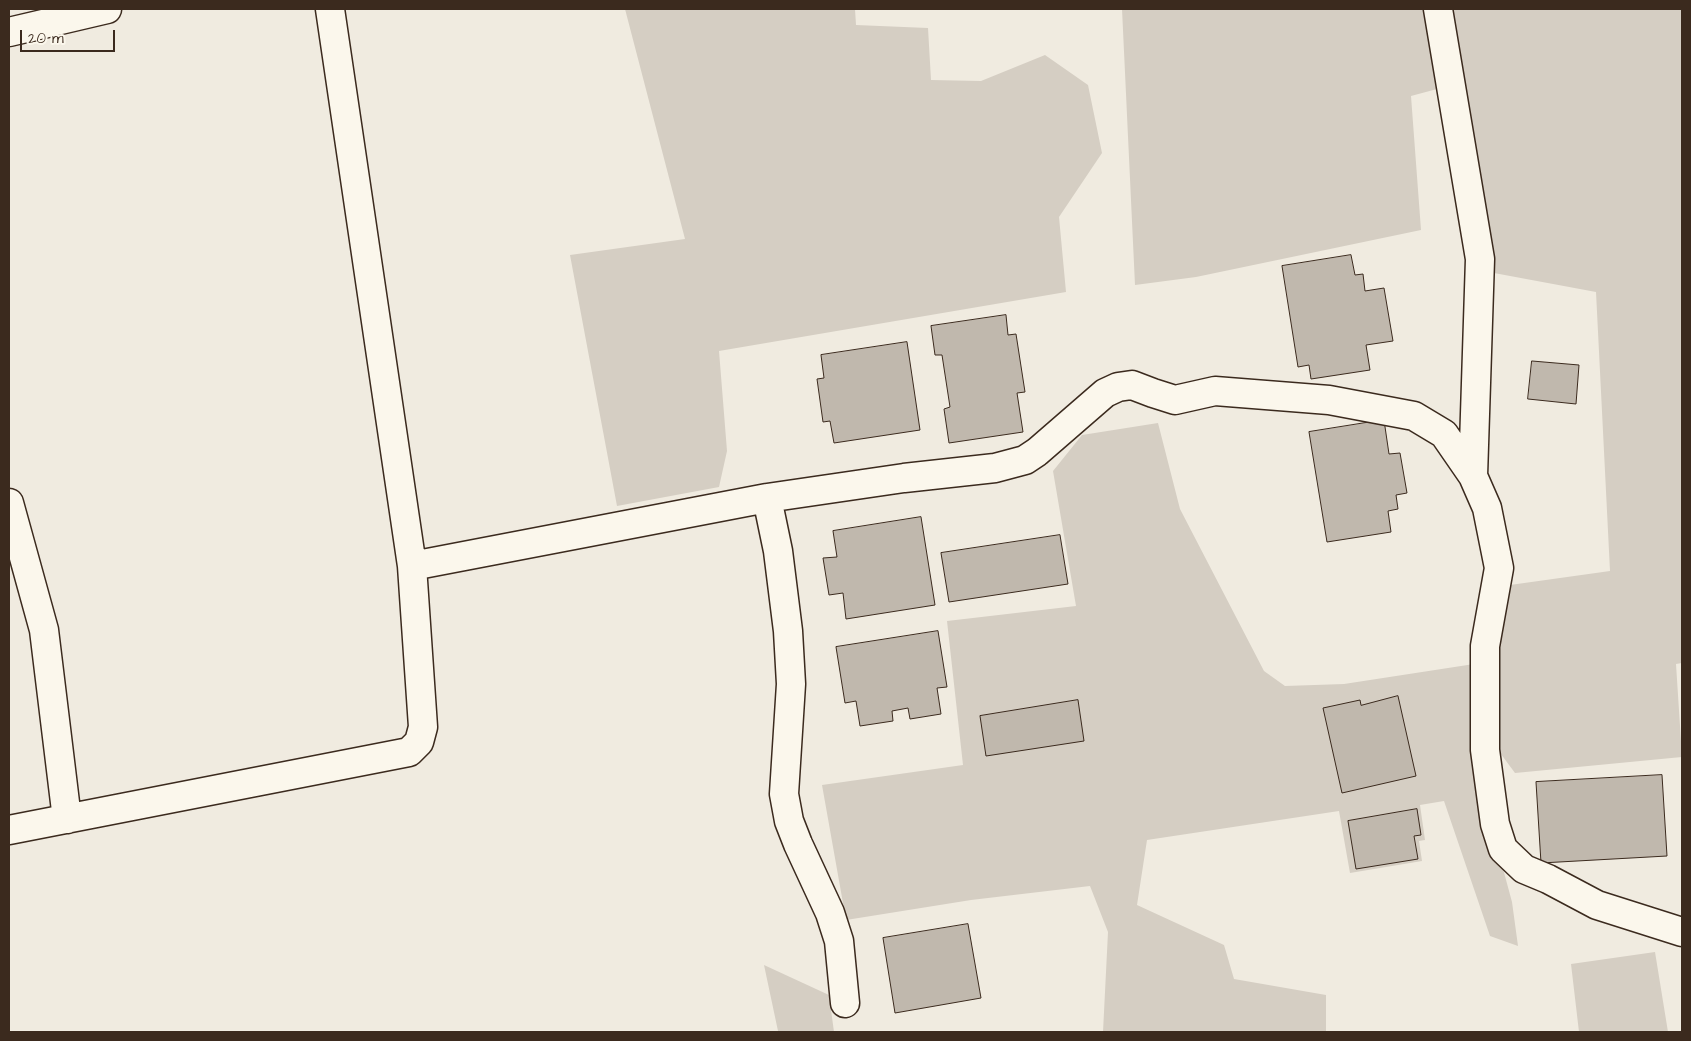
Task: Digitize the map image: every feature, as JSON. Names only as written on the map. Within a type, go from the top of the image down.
[{"type":"street","points":[[9,32],[107,9]]},
{"type":"street","points":[[9,830],[409,752],[419,742],[422,726],[412,566],[330,9]]},
{"type":"street","points":[[1438,9],[1480,259],[1473,476]]},
{"type":"street","points":[[412,566],[767,498],[904,478],[995,468],[1025,460],[1037,452],[1105,393],[1118,387],[1132,385],[1153,394],[1175,400],[1215,392],[1328,400],[1414,416],[1444,434],[1473,476],[1486,508],[1499,568],[1485,646],[1485,750],[1495,824],[1503,849],[1524,869],[1548,879],[1597,905],[1682,932]]},
{"type":"street","points":[[767,498],[778,551],[788,631],[791,684],[784,794],[789,821],[830,913],[839,941],[845,1003]]},
{"type":"street","points":[[9,504],[44,630],[67,819]]},
{"type":"shaded area","points":[[625,9],[855,9],[856,25],[928,28],[931,80],[981,81],[1045,55],[1088,85],[1102,153],[1059,217],[1066,292],[719,351],[727,451],[719,487],[617,506],[570,255],[685,239]]},
{"type":"shaded area","points":[[1122,9],[1425,9],[1437,89],[1411,96],[1421,230],[1196,277],[1135,285]]},
{"type":"shaded area","points":[[1443,9],[1682,9],[1682,663],[1676,664],[1682,757],[1515,773],[1495,746],[1495,664],[1510,585],[1610,571],[1596,292],[1494,273]]},
{"type":"shaded area","points":[[1158,423],[1180,509],[1264,671],[1285,686],[1344,684],[1474,664],[1479,780],[1512,902],[1518,946],[1490,936],[1444,801],[1420,805],[1425,840],[1419,841],[1422,861],[1350,873],[1339,811],[1147,840],[1137,905],[1224,945],[1234,979],[1326,995],[1326,1032],[1103,1032],[1108,932],[1090,886],[971,900],[846,920],[822,785],[963,765],[947,621],[1076,606],[1053,471],[1082,435]]},
{"type":"shaded area","points":[[1655,952],[1668,1032],[1579,1032],[1571,964]]},
{"type":"shaded area","points":[[764,965],[829,995],[834,1032],[770,1032],[778,1031]]},
{"type":"building","points":[[1351,255],[1355,275],[1363,274],[1365,291],[1384,288],[1393,341],[1366,345],[1370,370],[1311,379],[1309,365],[1298,367],[1282,266]]},
{"type":"building","points":[[1006,315],[1008,335],[1016,334],[1025,392],[1017,393],[1023,432],[949,443],[944,409],[950,407],[942,355],[935,355],[931,326]]},
{"type":"building","points":[[907,342],[920,430],[834,443],[830,421],[823,422],[817,379],[824,378],[821,355]]},
{"type":"building","points":[[1532,361],[1579,365],[1576,404],[1528,399]]},
{"type":"building","points":[[1384,420],[1389,454],[1400,453],[1407,493],[1396,495],[1398,509],[1388,511],[1391,532],[1327,542],[1309,432]]},
{"type":"building","points":[[921,517],[935,605],[846,619],[843,593],[829,595],[823,558],[837,557],[833,531]]},
{"type":"building","points":[[1060,535],[1068,584],[949,602],[941,553]]},
{"type":"building","points":[[938,631],[947,687],[937,688],[941,714],[910,719],[908,708],[892,711],[893,721],[860,726],[856,701],[845,703],[836,647]]},
{"type":"building","points":[[1398,696],[1416,776],[1342,793],[1323,708],[1360,700],[1361,705]]},
{"type":"building","points":[[1078,700],[1084,741],[986,756],[980,716]]},
{"type":"building","points":[[1662,775],[1667,856],[1541,863],[1536,782]]},
{"type":"building","points":[[1417,809],[1421,835],[1414,836],[1418,859],[1356,869],[1348,821]]},
{"type":"building","points":[[968,924],[981,998],[895,1013],[883,938]]}]
